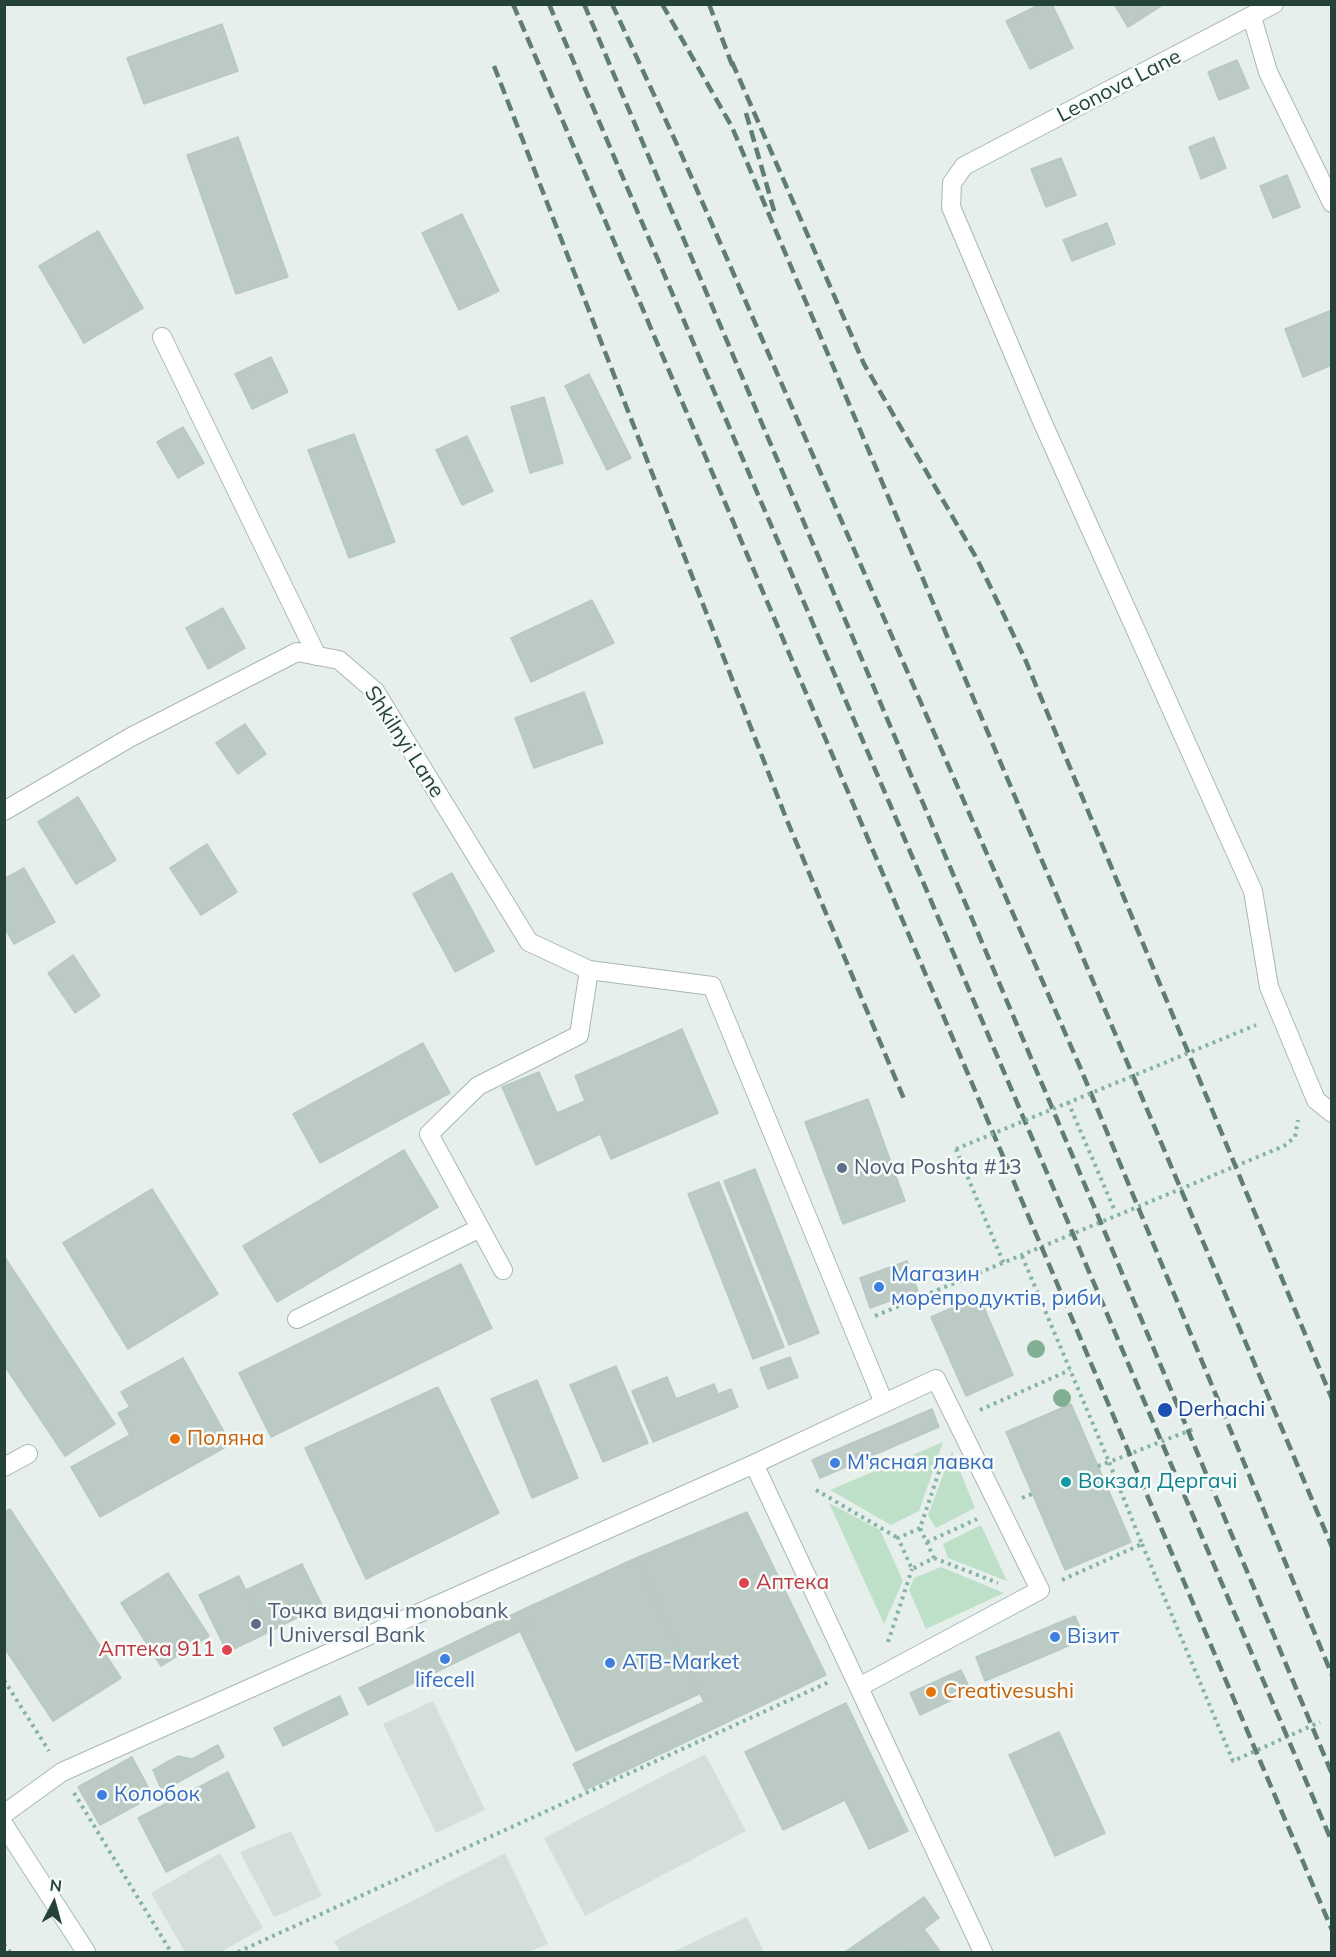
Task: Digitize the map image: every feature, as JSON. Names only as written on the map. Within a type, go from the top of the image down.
[{"type":"street","name":"Leonova Lane","points":[[1274,4],[964,166],[952,183],[951,207],[1041,419],[1253,891],[1269,987],[1316,1100]]},
{"type":"street","points":[[1252,16],[1268,72],[1332,203]]},
{"type":"street","points":[[162,337],[317,656]]},
{"type":"street","name":"Shkilnyi Lane","points":[[4,811],[131,736],[297,652],[339,660],[375,691],[529,942],[589,970],[712,986],[852,1325]]},
{"type":"street","points":[[503,1270],[429,1134],[478,1086],[579,1035],[589,970]]},
{"type":"street","points":[[1316,1100],[1332,1113]]},
{"type":"street","points":[[297,1319],[480,1228]]},
{"type":"street","points":[[852,1325],[884,1403]]},
{"type":"street","points":[[4,1814],[62,1772],[754,1464],[936,1379],[1035,1592],[877,1677],[855,1680]]},
{"type":"street","points":[[4,1467],[28,1454]]},
{"type":"street","points":[[754,1464],[983,1953]]},
{"type":"street","points":[[4,1825],[86,1953]]},
{"type":"path","points":[[1004,1264],[956,1149],[1256,1024]]},
{"type":"path","points":[[852,1325],[1004,1264],[1284,1146],[1295,1137],[1300,1112],[1316,1100]]},
{"type":"path","points":[[1068,1102],[1114,1209]]},
{"type":"path","points":[[1022,1256],[1233,1761],[1320,1722]]},
{"type":"path","points":[[934,1558],[920,1528],[957,1420],[1070,1370]]},
{"type":"path","points":[[1098,1466],[1196,1428]]},
{"type":"path","points":[[816,1490],[898,1538],[912,1569],[877,1677]]},
{"type":"path","points":[[898,1538],[920,1528]]},
{"type":"path","points":[[912,1569],[934,1558],[1035,1592],[1142,1544]]},
{"type":"path","points":[[4,1680],[171,1953]]},
{"type":"path","points":[[238,1953],[855,1680]]},
{"type":"path","points":[[4,1944],[10,1953]]},
{"type":"shaded area","points":[[433,1701],[485,1810],[436,1833],[383,1724]]},
{"type":"shaded area","points":[[705,1754],[746,1831],[585,1916],[544,1838]]},
{"type":"shaded area","points":[[291,1831],[322,1896],[274,1917],[240,1852]]},
{"type":"shaded area","points":[[220,1853],[263,1928],[221,1952],[185,1952],[151,1893]]},
{"type":"shaded area","points":[[505,1853],[548,1944],[528,1952],[340,1952],[334,1941]]},
{"type":"shaded area","points":[[747,1917],[764,1952],[672,1952]]},
{"type":"green space","points":[[943,1442],[919,1511],[891,1525],[830,1490]]},
{"type":"green space","points":[[952,1451],[975,1508],[936,1528],[928,1515]]},
{"type":"green space","points":[[829,1503],[880,1530],[903,1581],[884,1624]]},
{"type":"green space","points":[[981,1525],[1007,1581],[948,1558],[943,1544]]},
{"type":"green space","points":[[941,1567],[1004,1593],[926,1629],[909,1590],[914,1578]]},
{"type":"building","points":[[1041,4],[1052,4],[1073,48],[1030,69],[1006,21]]},
{"type":"building","points":[[1114,4],[1164,4],[1128,27]]},
{"type":"building","points":[[222,24],[238,71],[144,104],[127,58]]},
{"type":"building","points":[[1237,60],[1249,88],[1219,100],[1208,72]]},
{"type":"building","points":[[238,137],[288,277],[236,294],[187,155]]},
{"type":"building","points":[[1214,137],[1226,168],[1201,179],[1189,147]]},
{"type":"building","points":[[1061,158],[1076,195],[1046,207],[1031,169]]},
{"type":"building","points":[[1287,175],[1300,207],[1273,218],[1260,186]]},
{"type":"building","points":[[462,214],[499,291],[459,310],[422,233]]},
{"type":"building","points":[[1107,223],[1115,244],[1072,261],[1063,240]]},
{"type":"building","points":[[98,231],[143,308],[84,343],[39,266]]},
{"type":"building","points":[[1332,310],[1332,365],[1303,377],[1285,329]]},
{"type":"building","points":[[271,357],[288,392],[252,409],[235,374]]},
{"type":"building","points":[[589,374],[631,458],[607,470],[565,386]]},
{"type":"building","points":[[544,397],[563,463],[530,473],[511,407]]},
{"type":"building","points":[[183,427],[204,463],[178,478],[157,442]]},
{"type":"building","points":[[354,434],[395,542],[349,558],[308,450]]},
{"type":"building","points":[[467,436],[493,491],[462,505],[436,450]]},
{"type":"building","points":[[592,600],[614,643],[531,682],[511,638]]},
{"type":"building","points":[[223,608],[245,648],[208,669],[186,628]]},
{"type":"building","points":[[584,692],[603,743],[534,768],[515,718]]},
{"type":"building","points":[[245,724],[266,754],[238,774],[216,743]]},
{"type":"building","points":[[78,797],[116,860],[76,884],[38,822]]},
{"type":"building","points":[[207,844],[237,892],[201,915],[170,868]]},
{"type":"building","points":[[24,868],[55,922],[14,944],[4,927],[4,879]]},
{"type":"building","points":[[452,873],[494,951],[455,972],[413,894]]},
{"type":"building","points":[[73,955],[100,996],[75,1013],[48,973]]},
{"type":"building","points":[[682,1029],[718,1113],[611,1159],[600,1134],[536,1165],[502,1087],[539,1072],[557,1113],[585,1101],[575,1076]]},
{"type":"building","points":[[423,1043],[450,1093],[320,1163],[293,1114]]},
{"type":"building","points":[[868,1099],[905,1201],[843,1224],[805,1122]]},
{"type":"building","points":[[404,1150],[438,1207],[277,1302],[243,1246]]},
{"type":"building","points":[[755,1169],[819,1333],[789,1345],[724,1181]]},
{"type":"building","points":[[719,1182],[784,1347],[753,1359],[688,1194]]},
{"type":"building","points":[[152,1189],[218,1294],[128,1349],[63,1243]]},
{"type":"building","points":[[4,1256],[115,1424],[65,1456],[4,1365]]},
{"type":"building","points":[[907,1261],[918,1291],[870,1308],[860,1278]]},
{"type":"building","points":[[461,1264],[492,1328],[271,1437],[239,1373]]},
{"type":"building","points":[[979,1296],[1013,1375],[966,1396],[931,1317]]},
{"type":"building","points":[[790,1357],[798,1377],[768,1389],[760,1368]]},
{"type":"building","name":"Поляна","points":[[183,1358],[231,1444],[100,1517],[71,1467],[130,1435],[118,1413],[130,1407],[121,1392]]},
{"type":"building","points":[[616,1366],[648,1443],[603,1462],[570,1385]]},
{"type":"building","points":[[667,1377],[676,1399],[714,1384],[718,1394],[731,1389],[738,1407],[653,1442],[632,1391]]},
{"type":"building","points":[[537,1380],[578,1478],[532,1498],[491,1399]]},
{"type":"building","points":[[438,1387],[499,1513],[366,1579],[305,1448]]},
{"type":"building","name":"Вокзал Дергачі","points":[[1071,1404],[1131,1542],[1065,1570],[1006,1432]]},
{"type":"building","points":[[932,1409],[939,1427],[820,1478],[812,1460]]},
{"type":"building","points":[[10,1509],[121,1678],[53,1721],[4,1647],[4,1512]]},
{"type":"building","points":[[747,1512],[826,1675],[585,1790],[573,1764],[704,1702],[636,1558]]},
{"type":"building","name":"ATB-Market","points":[[636,1558],[699,1694],[576,1751],[520,1631],[529,1627],[522,1610]]},
{"type":"building","points":[[302,1564],[322,1605],[267,1633],[246,1590]]},
{"type":"building","points":[[168,1573],[209,1636],[161,1666],[121,1603]]},
{"type":"building","points":[[239,1576],[267,1633],[227,1652],[199,1595]]},
{"type":"building","points":[[522,1610],[529,1627],[368,1705],[359,1688]]},
{"type":"building","points":[[1075,1616],[1085,1639],[985,1681],[976,1657]]},
{"type":"building","points":[[961,1670],[971,1691],[920,1715],[910,1693]]},
{"type":"building","points":[[340,1696],[348,1714],[283,1746],[274,1728]]},
{"type":"building","points":[[846,1703],[908,1831],[869,1849],[845,1800],[783,1830],[745,1752]]},
{"type":"building","points":[[1059,1732],[1105,1833],[1055,1856],[1009,1755]]},
{"type":"building","points":[[218,1745],[224,1757],[162,1791],[153,1770],[178,1756],[192,1759]]},
{"type":"building","points":[[132,1757],[153,1796],[100,1825],[78,1787]]},
{"type":"building","points":[[228,1772],[255,1827],[166,1872],[138,1818]]},
{"type":"building","points":[[924,1897],[939,1918],[924,1929],[939,1950],[845,1952]]},
{"type":"railway","points":[[513,4],[1332,1930]]},
{"type":"railway","points":[[549,4],[1332,1842]]},
{"type":"railway","points":[[584,4],[1332,1774]]},
{"type":"railway","points":[[612,4],[680,151],[1080,1067],[1332,1675]]},
{"type":"railway","points":[[662,4],[732,127],[1332,1547]]},
{"type":"railway","points":[[709,4],[734,70]]},
{"type":"railway","points":[[732,62],[864,364],[977,559],[1025,659],[1332,1399]]},
{"type":"railway","points":[[494,66],[786,818],[904,1099]]},
{"type":"railway","points":[[746,113],[775,214]]},
{"type":"place","name":"Nova Poshta #13","points":[[842,1168]]},
{"type":"place","name":"Магазин морепродуктів, риби","points":[[879,1287]]},
{"type":"place","name":"Derhachi","points":[[1165,1410]]},
{"type":"place","name":"Поляна","points":[[175,1439]]},
{"type":"place","name":"М'ясная лавка","points":[[835,1463]]},
{"type":"place","name":"Вокзал Дергачі","points":[[1066,1482]]},
{"type":"place","name":"Аптека","points":[[744,1583]]},
{"type":"place","name":"Точка видачі monobank | Universal Bank","points":[[256,1624]]},
{"type":"place","name":"Візит","points":[[1055,1637]]},
{"type":"place","name":"Аптека 911","points":[[227,1650]]},
{"type":"place","name":"lifecell","points":[[445,1659]]},
{"type":"place","name":"ATB-Market","points":[[610,1663]]},
{"type":"place","name":"Creativesushi","points":[[931,1692]]},
{"type":"place","name":"Колобок","points":[[102,1795]]}]
